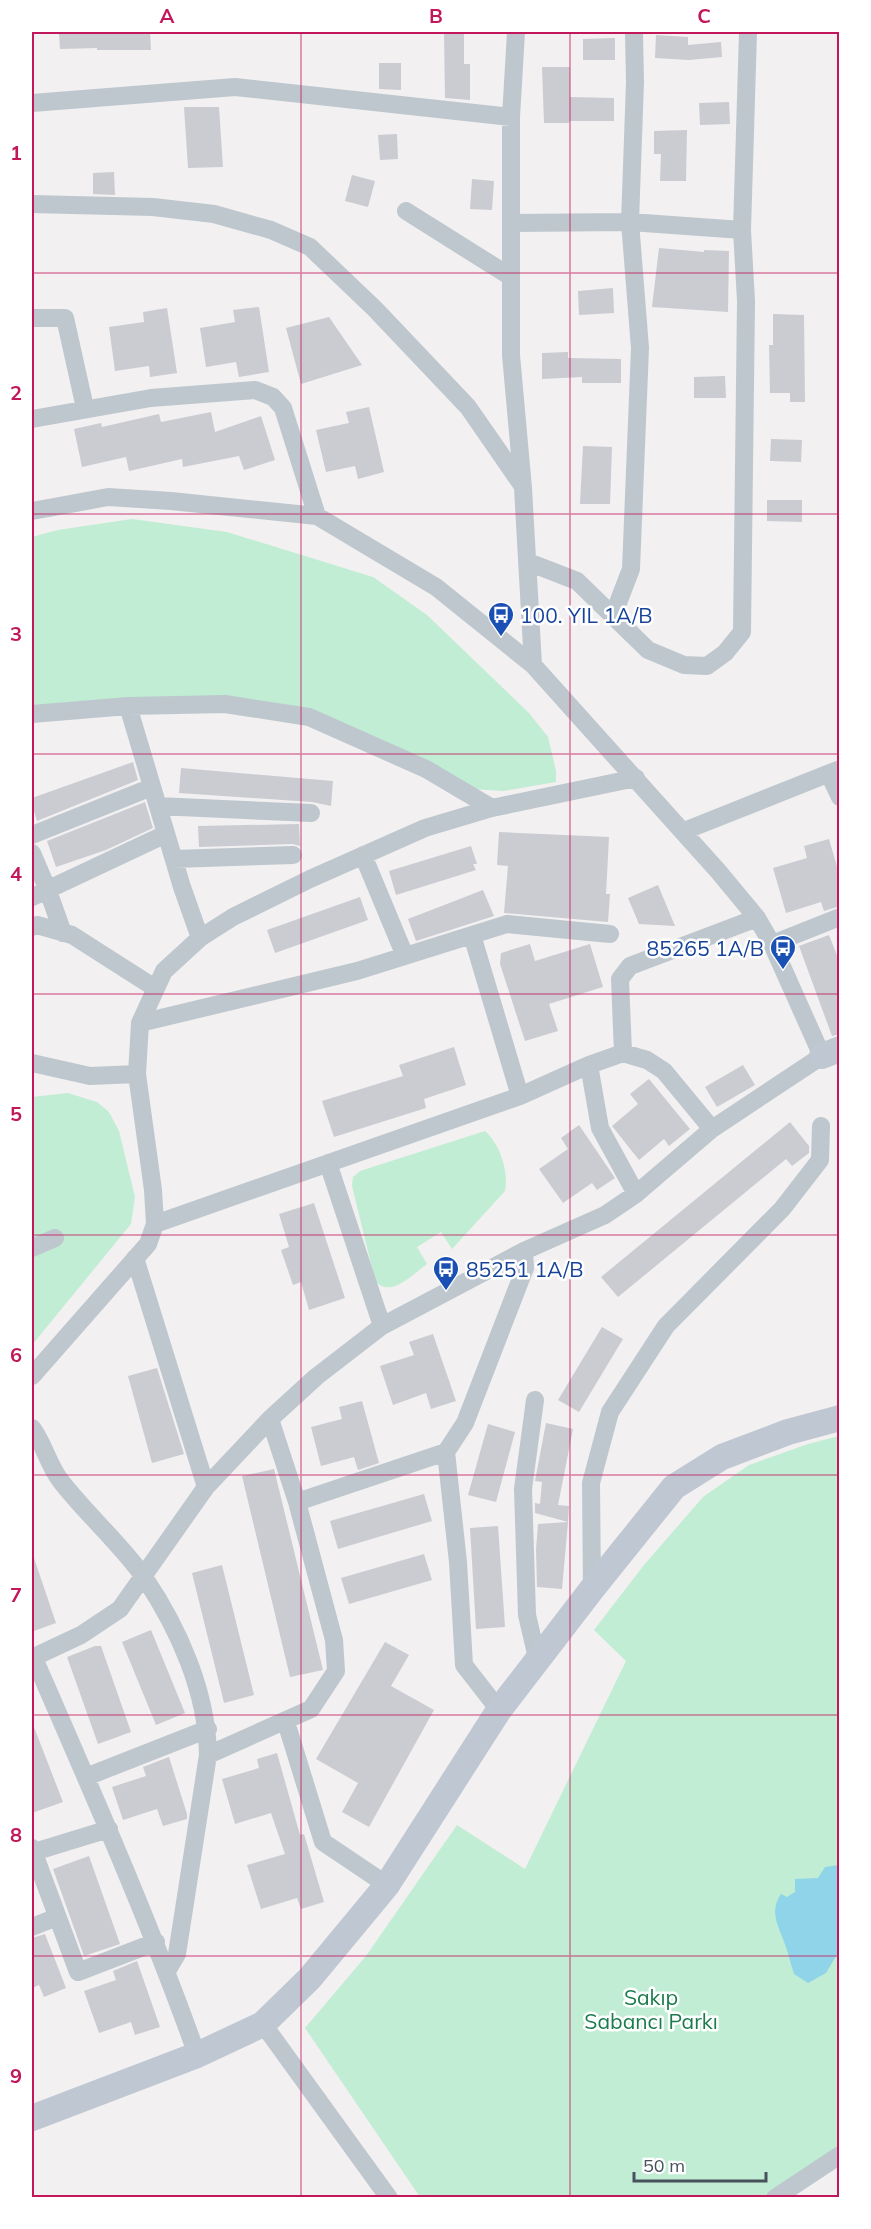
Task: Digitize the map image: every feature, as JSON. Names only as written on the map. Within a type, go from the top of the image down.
[{"type":"street","points":[[516,32],[511,117],[511,355],[524,488],[533,665]]},
{"type":"street","points":[[613,616],[631,569],[640,348],[630,222],[634,32]]},
{"type":"street","points":[[528,562],[577,581],[648,650],[684,665],[707,666],[725,653],[742,632],[746,313],[742,230],[748,32]]},
{"type":"street","points":[[32,103],[235,87],[511,117]]},
{"type":"street","points":[[32,204],[153,207],[214,214],[271,230],[310,247],[375,309],[468,407],[524,488]]},
{"type":"street","points":[[406,211],[511,277]]},
{"type":"street","points":[[510,223],[630,222],[742,230]]},
{"type":"street","points":[[32,318],[65,318],[85,408]]},
{"type":"street","points":[[32,418],[74,412],[85,408],[196,393],[255,390],[273,397],[283,408],[318,516]]},
{"type":"street","points":[[32,511],[108,497],[318,516],[435,587],[533,665],[684,831],[757,918],[831,1053],[712,1129],[636,1194],[605,1215],[524,1251],[382,1326],[316,1377],[270,1419],[206,1487],[120,1609],[81,1635],[33,1658],[109,1829],[168,1971],[197,2055]]},
{"type":"street","points":[[32,714],[128,706],[225,704],[309,717],[426,769],[492,808]]},
{"type":"street","points":[[128,706],[200,938]]},
{"type":"street","points":[[684,831],[834,772],[840,797]]},
{"type":"street","points":[[32,1376],[148,1244],[154,1224],[153,1190],[137,1074],[140,1023],[164,971],[200,938],[233,917],[424,828],[492,808],[636,778]]},
{"type":"street","points":[[32,836],[152,787]]},
{"type":"street","points":[[158,806],[311,813]]},
{"type":"street","points":[[39,893],[166,834]]},
{"type":"street","points":[[32,853],[39,893],[63,933]]},
{"type":"street","points":[[174,859],[293,855]]},
{"type":"street","points":[[363,855],[405,956]]},
{"type":"street","points":[[772,944],[840,917]]},
{"type":"street","points":[[623,1053],[620,979],[630,966],[757,918]]},
{"type":"street","points":[[140,1023],[346,974],[507,924],[610,934]]},
{"type":"street","points":[[32,927],[37,925],[72,935],[156,988]]},
{"type":"street","points":[[472,935],[520,1096]]},
{"type":"street","points":[[154,1224],[520,1096],[589,1065],[623,1053],[647,1060],[664,1071],[712,1129]]},
{"type":"street","points":[[32,1063],[90,1076],[137,1074]]},
{"type":"street","points":[[589,1065],[600,1128],[636,1194]]},
{"type":"street","points":[[592,1589],[591,1484],[610,1412],[666,1326],[782,1209],[820,1160],[821,1126]]},
{"type":"street","points":[[327,1163],[382,1326]]},
{"type":"street","points":[[32,1248],[55,1238]]},
{"type":"street","points":[[297,1502],[446,1452],[465,1423],[525,1268],[524,1251]]},
{"type":"street","points":[[135,1258],[206,1487]]},
{"type":"street","points":[[535,1400],[523,1489],[527,1615],[538,1662]]},
{"type":"street","points":[[32,2118],[197,2055],[263,2024],[310,1978],[387,1885],[500,1710],[592,1589],[674,1487],[722,1457],[788,1432],[840,1418]]},
{"type":"street","points":[[208,1755],[311,1709],[336,1671],[334,1640],[297,1502],[270,1419]]},
{"type":"street","points":[[32,1428],[59,1479],[143,1577],[172,1624],[194,1674],[208,1729],[208,1755],[177,1954],[168,1971]]},
{"type":"street","points":[[446,1452],[458,1562],[464,1665],[500,1710]]},
{"type":"street","points":[[286,1722],[323,1842],[387,1885]]},
{"type":"street","points":[[86,1778],[208,1729]]},
{"type":"street","points":[[109,1829],[33,1850],[78,1972],[156,1942]]},
{"type":"street","points":[[32,1927],[57,1917]]},
{"type":"street","points":[[263,2024],[389,2198]]},
{"type":"street","points":[[775,2198],[840,2155]]},
{"type":"green space","points":[[132,519],[227,532],[373,577],[427,615],[529,713],[548,737],[556,771],[556,782],[503,791],[471,789],[268,708],[56,718],[32,723],[32,537],[58,530]]},
{"type":"green space","points":[[68,1093],[97,1102],[109,1112],[119,1131],[135,1197],[131,1224],[32,1345],[32,1097]]},
{"type":"green space","points":[[485,1131],[495,1143],[502,1159],[506,1175],[505,1191],[452,1249],[441,1232],[417,1247],[427,1264],[401,1283],[387,1287],[381,1285],[375,1280],[352,1186],[353,1177],[360,1171]]},
{"type":"green space","name":"Sakıp Sabancı Parkı","points":[[839,1436],[839,2146],[763,2197],[420,2197],[305,2028],[366,1956],[457,1825],[525,1869],[626,1661],[594,1630],[644,1565],[703,1497],[749,1465],[808,1444]]},
{"type":"water","points":[[839,1865],[839,1951],[826,1973],[808,1983],[794,1974],[776,1920],[775,1908],[781,1894],[787,1897],[795,1892],[795,1879],[818,1878],[825,1867]]},
{"type":"building","points":[[59,32],[150,32],[151,50],[60,49]]},
{"type":"building","points":[[444,32],[464,32],[464,64],[470,64],[470,100],[445,98]]},
{"type":"building","points":[[656,35],[688,37],[688,45],[721,42],[722,57],[689,60],[655,58]]},
{"type":"building","points":[[615,38],[615,60],[583,60],[583,39]]},
{"type":"building","points":[[379,63],[401,63],[401,90],[379,89]]},
{"type":"building","points":[[542,67],[570,67],[570,97],[614,98],[614,121],[544,123]]},
{"type":"building","points":[[729,102],[730,124],[700,125],[699,103]]},
{"type":"building","points":[[184,107],[219,107],[223,167],[188,168]]},
{"type":"building","points":[[687,130],[686,181],[660,181],[661,154],[654,154],[654,131]]},
{"type":"building","points":[[397,134],[398,159],[380,160],[378,135]]},
{"type":"building","points":[[114,172],[115,195],[93,194],[93,173]]},
{"type":"building","points":[[352,175],[375,181],[368,207],[345,201]]},
{"type":"building","points":[[472,179],[494,181],[492,210],[470,209]]},
{"type":"building","points":[[659,248],[704,252],[704,250],[729,251],[728,312],[652,307]]},
{"type":"building","points":[[613,288],[614,313],[579,315],[578,291]]},
{"type":"building","points":[[259,307],[269,372],[239,377],[236,362],[206,367],[200,328],[235,322],[233,310]]},
{"type":"building","points":[[167,308],[177,373],[150,377],[149,366],[115,371],[109,327],[144,322],[143,312]]},
{"type":"building","points":[[773,314],[804,315],[805,402],[790,402],[790,393],[770,393],[769,345],[773,345]]},
{"type":"building","points":[[329,317],[362,365],[301,384],[286,328]]},
{"type":"building","points":[[568,352],[568,358],[621,359],[621,383],[582,383],[582,377],[542,379],[542,353]]},
{"type":"building","points":[[725,376],[726,398],[694,398],[694,377]]},
{"type":"building","points":[[369,407],[384,472],[358,479],[355,466],[326,472],[316,430],[349,423],[346,412]]},
{"type":"building","points":[[211,412],[215,432],[261,416],[275,460],[244,470],[239,456],[183,467],[182,459],[129,471],[126,457],[82,467],[74,429],[101,423],[102,427],[159,414],[161,422]]},
{"type":"building","points":[[771,439],[802,440],[801,462],[770,461]]},
{"type":"building","points":[[583,446],[612,447],[610,504],[580,504]]},
{"type":"building","points":[[767,500],[802,500],[802,522],[767,521]]},
{"type":"building","points":[[133,762],[138,780],[37,821],[32,798]]},
{"type":"building","points":[[181,768],[333,781],[331,806],[312,802],[179,793]]},
{"type":"building","points":[[145,802],[153,828],[106,850],[56,867],[47,841]]},
{"type":"building","points":[[299,824],[300,846],[293,844],[199,847],[198,826]]},
{"type":"building","points":[[499,832],[609,837],[606,894],[610,894],[608,922],[504,913],[508,866],[497,865]]},
{"type":"building","points":[[829,839],[840,877],[840,906],[824,911],[821,902],[786,913],[773,868],[807,858],[804,846]]},
{"type":"building","points":[[471,846],[477,864],[473,864],[476,870],[396,895],[389,871]]},
{"type":"building","points":[[658,885],[675,926],[639,924],[628,898]]},
{"type":"building","points":[[483,890],[494,916],[416,941],[408,919]]},
{"type":"building","points":[[360,897],[368,920],[275,953],[267,930]]},
{"type":"building","points":[[829,935],[840,963],[840,1034],[832,1036],[799,946]]},
{"type":"building","points":[[530,944],[535,961],[590,944],[603,987],[549,1004],[558,1031],[525,1041],[500,964],[501,953]]},
{"type":"building","points":[[454,1047],[466,1085],[424,1099],[426,1108],[334,1137],[322,1101],[403,1076],[399,1065]]},
{"type":"building","points":[[743,1065],[755,1085],[717,1107],[705,1087]]},
{"type":"building","points":[[649,1079],[690,1129],[669,1146],[664,1139],[639,1160],[612,1126],[638,1104],[630,1094]]},
{"type":"building","points":[[790,1122],[809,1146],[809,1153],[792,1166],[786,1159],[618,1297],[601,1277]]},
{"type":"building","points":[[579,1125],[615,1178],[597,1190],[592,1183],[563,1203],[539,1169],[568,1149],[561,1138]]},
{"type":"building","points":[[314,1203],[345,1298],[309,1310],[301,1282],[293,1285],[281,1250],[289,1247],[279,1214]]},
{"type":"building","points":[[602,1327],[623,1339],[579,1412],[558,1400]]},
{"type":"building","points":[[433,1334],[456,1401],[431,1409],[426,1393],[393,1405],[380,1366],[414,1355],[409,1342]]},
{"type":"building","points":[[157,1368],[184,1454],[152,1463],[128,1376]]},
{"type":"building","points":[[362,1401],[379,1463],[358,1470],[354,1457],[321,1466],[311,1427],[342,1419],[339,1407]]},
{"type":"building","points":[[546,1423],[573,1429],[558,1505],[569,1506],[568,1522],[535,1513],[535,1503],[540,1504],[542,1482],[535,1481]]},
{"type":"building","points":[[488,1424],[515,1432],[496,1502],[468,1495]]},
{"type":"building","points":[[274,1469],[323,1670],[290,1677],[242,1476]]},
{"type":"building","points":[[424,1494],[432,1521],[338,1549],[330,1521]]},
{"type":"building","points":[[568,1522],[562,1589],[537,1587],[538,1524]]},
{"type":"building","points":[[498,1526],[505,1627],[476,1629],[470,1528]]},
{"type":"building","points":[[424,1554],[432,1580],[349,1604],[341,1578]]},
{"type":"building","points":[[34,1558],[56,1623],[34,1631],[32,1559]]},
{"type":"building","points":[[222,1565],[254,1695],[224,1703],[192,1573]]},
{"type":"building","points":[[151,1630],[185,1713],[156,1725],[122,1642]]},
{"type":"building","points":[[385,1642],[409,1655],[391,1686],[434,1710],[369,1827],[342,1812],[358,1783],[316,1759]]},
{"type":"building","points":[[95,1646],[101,1646],[131,1732],[98,1744],[67,1657]]},
{"type":"building","points":[[32,1722],[63,1802],[32,1813]]},
{"type":"building","points":[[277,1753],[300,1835],[304,1834],[324,1902],[301,1909],[297,1898],[261,1909],[247,1865],[285,1854],[271,1813],[235,1824],[222,1779],[259,1768],[257,1759]]},
{"type":"building","points":[[169,1757],[187,1819],[163,1826],[157,1809],[123,1820],[112,1787],[146,1776],[143,1767]]},
{"type":"building","points":[[89,1856],[120,1944],[84,1956],[53,1869]]},
{"type":"building","points":[[45,1934],[66,1988],[44,1997],[39,1985],[32,1988],[32,1938]]},
{"type":"building","points":[[137,1961],[160,2027],[135,2035],[131,2022],[99,2033],[84,1991],[116,1980],[113,1971]]},
{"type":"place","name":"100. YIL 1A/B","points":[[501,638]]},
{"type":"place","name":"85265 1A/B","points":[[783,971]]},
{"type":"place","name":"85251 1A/B","points":[[446,1292]]}]
